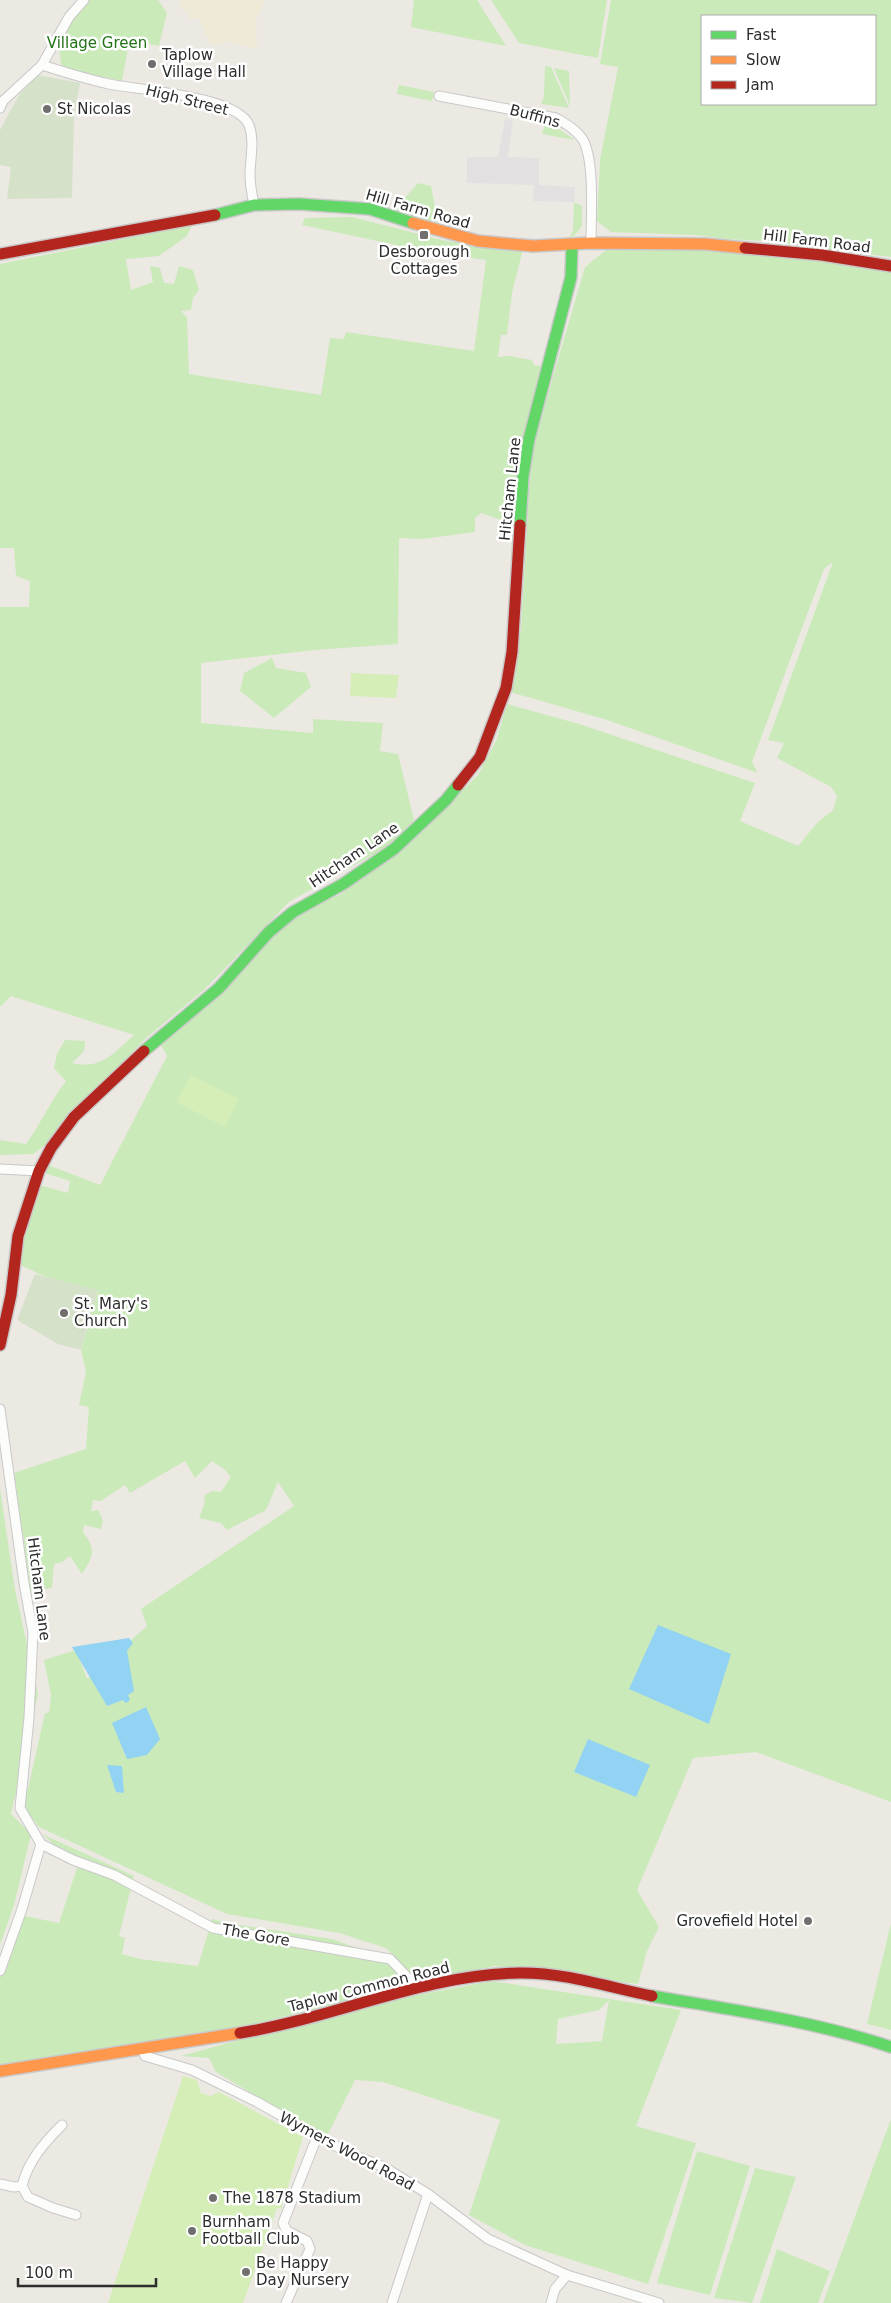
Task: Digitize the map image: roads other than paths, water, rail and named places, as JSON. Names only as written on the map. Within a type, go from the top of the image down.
[{"type":"street","points":[[0,108],[3,101],[42,65],[69,17],[84,0]]},
{"type":"street","name":"High Street","points":[[42,65],[109,84],[177,94],[222,106],[239,113],[248,124],[252,140],[250,177],[254,205]]},
{"type":"street","name":"Buffins","points":[[439,96],[556,118],[572,127],[584,141],[588,156],[591,188],[591,242]]},
{"type":"street","name":"Hill Farm Road","points":[[0,254],[198,220],[254,205],[299,204],[370,209],[439,232],[478,241],[533,246],[572,245],[591,242],[705,244],[822,255],[891,266]]},
{"type":"street","name":"Hitcham Lane","points":[[0,1345],[11,1295],[18,1236],[40,1171],[51,1148],[74,1118],[150,1046],[219,988],[269,932],[293,912],[343,884],[394,849],[446,800],[480,757],[493,727],[506,688],[512,652],[523,476],[529,439],[572,277],[572,245]]},
{"type":"street","points":[[0,1169],[40,1171]]},
{"type":"street","name":"Hitcham Lane","points":[[0,1409],[24,1583],[33,1632],[29,1718],[20,1808],[41,1844]]},
{"type":"street","points":[[0,1971],[22,1910],[41,1844]]},
{"type":"street","name":"The Gore","points":[[41,1844],[73,1860],[114,1875],[213,1928],[390,1959],[417,1987]]},
{"type":"street","name":"Taplow Common Road","points":[[0,2071],[260,2030],[336,2012],[417,1987],[468,1977],[519,1973],[581,1978],[650,1996],[798,2021],[847,2032],[891,2047]]},
{"type":"street","name":"Wymers Wood Road","points":[[142,2050],[145,2056],[192,2070],[257,2102],[348,2153],[384,2167],[428,2194],[488,2239],[567,2275],[659,2303]]},
{"type":"street","points":[[62,2125],[36,2156],[26,2172],[22,2186],[28,2197],[53,2208],[76,2215]]},
{"type":"street","points":[[286,2303],[310,2249],[307,2241],[287,2231],[284,2223],[317,2137]]},
{"type":"street","points":[[0,2184],[14,2187],[22,2186]]},
{"type":"street","points":[[392,2303],[428,2194]]},
{"type":"street","points":[[547,2267],[554,2278],[555,2289],[551,2303]]},
{"type":"street","points":[[555,2289],[567,2275]]},
{"type":"water","points":[[658,1625],[731,1654],[709,1724],[629,1689]]},
{"type":"water","points":[[129,1638],[133,1643],[127,1651],[134,1691],[128,1695],[130,1700],[126,1703],[123,1700],[107,1706],[72,1647]]},
{"type":"water","points":[[146,1707],[160,1739],[147,1755],[127,1759],[112,1723]]},
{"type":"water","points":[[588,1739],[650,1765],[636,1797],[574,1772]]},
{"type":"water","points":[[107,1765],[122,1766],[124,1793],[116,1792]]},
{"type":"place","name":"Taplow Village Hall","points":[[152,64]]},
{"type":"place","name":"St Nicolas","points":[[47,109]]},
{"type":"place","name":"Desborough Cottages","points":[[424,235]]},
{"type":"place","name":"St. Mary's Church","points":[[64,1313]]},
{"type":"place","name":"Grovefield Hotel","points":[[808,1921]]},
{"type":"place","name":"The 1878 Stadium","points":[[213,2198]]},
{"type":"place","name":"Burnham Football Club","points":[[192,2231]]},
{"type":"place","name":"Be Happy Day Nursery","points":[[246,2272]]},
{"type":"park label","name":"Village Green","points":[[97,43]]}]
